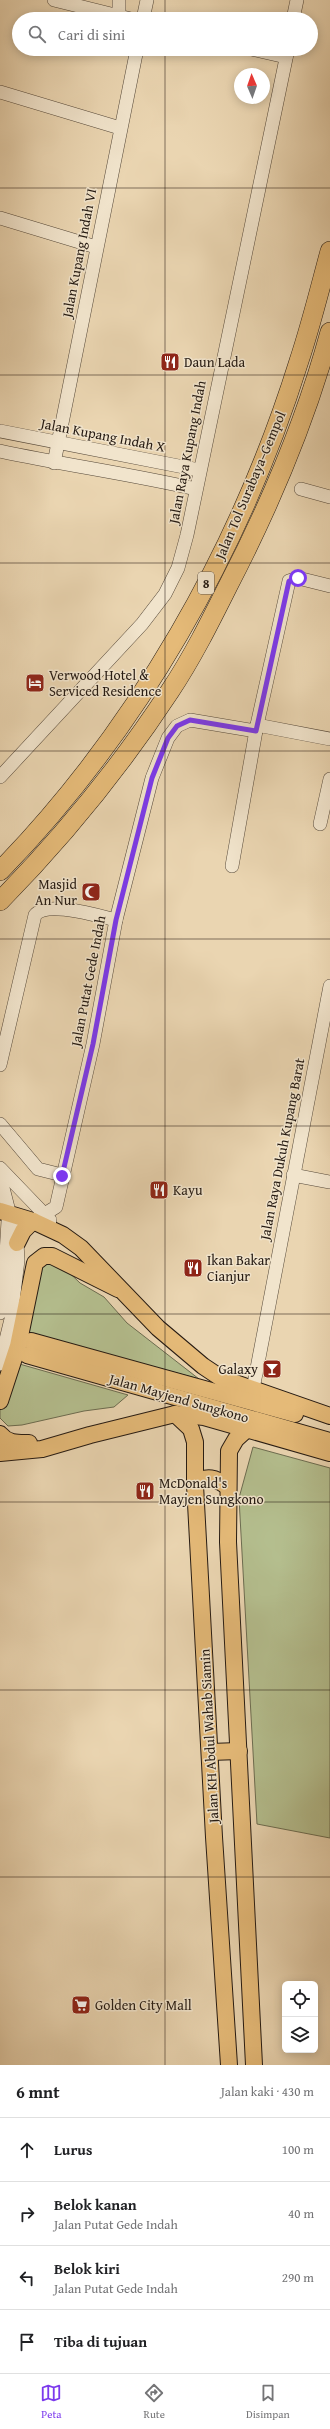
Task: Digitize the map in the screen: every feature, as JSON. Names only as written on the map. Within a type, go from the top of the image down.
[{"type":"highway","name":"Jalan Tol Surabaya–Gempol","points":[[0,871],[57,809],[139,700],[215,567],[269,446],[299,362],[330,252]]},
{"type":"highway","name":"Jalan Tol Surabaya–Gempol","points":[[0,901],[42,859],[92,799],[170,691],[201,640],[273,492],[307,404],[330,332]]},
{"type":"main road","points":[[3,1209],[39,1217],[81,1248],[104,1270],[158,1328],[203,1366],[221,1378],[330,1416]]},
{"type":"main road","points":[[17,1243],[23,1231],[39,1217]]},
{"type":"main road","points":[[0,1401],[18,1346],[32,1272],[38,1260],[44,1256],[52,1256],[122,1291]]},
{"type":"main road","name":"Jalan Mayjend Sungkono","points":[[330,1423],[29,1348],[330,1441]]},
{"type":"main road","points":[[1,1454],[42,1449],[75,1439],[175,1414],[204,1417],[330,1453]]},
{"type":"main road","name":"Jalan KH Abdul Wahab Siamin","points":[[175,1414],[191,1429],[195,1442],[195,1485],[229,2065]]},
{"type":"main road","name":"Jalan KH Abdul Wahab Siamin","points":[[247,1429],[236,1439],[229,1451],[228,1542],[254,2065]]},
{"type":"main road","points":[[0,1434],[4,1439],[15,1444],[75,1439]]},
{"type":"main road","points":[[195,1485],[204,1478],[210,1478],[228,1486]]},
{"type":"main road","points":[[210,1752],[238,1751]]},
{"type":"street","points":[[54,0],[104,12]]},
{"type":"street","points":[[119,0],[123,12]]},
{"type":"street","points":[[145,12],[148,0]]},
{"type":"street","points":[[294,12],[297,0]]},
{"type":"street","name":"Jalan Kupang Indah VI","points":[[54,463],[96,247],[135,56]]},
{"type":"street","name":"Jalan Raya Kupang Indah","points":[[0,777],[142,624],[166,594],[178,568],[187,535],[199,470],[286,56]]},
{"type":"street","points":[[0,92],[120,128]]},
{"type":"street","points":[[0,218],[96,247]]},
{"type":"street","name":"Jalan Kupang Indah X","points":[[0,431],[199,470]]},
{"type":"street","points":[[0,451],[54,463],[144,477],[196,488]]},
{"type":"street","points":[[301,489],[330,497]]},
{"type":"street","points":[[232,866],[256,728],[289,581],[298,578],[330,586]]},
{"type":"street","name":"Jalan Putat Gede Indah","points":[[39,1217],[56,1208],[93,1044],[116,920],[152,778],[168,738],[177,726],[190,720],[330,739]]},
{"type":"street","points":[[320,824],[330,779]]},
{"type":"street","points":[[0,1065],[35,915],[44,909],[62,909],[116,920]]},
{"type":"street","name":"Jalan Raya Dukuh Kupang Barat","points":[[253,1389],[293,1175],[324,1055],[330,986]]},
{"type":"street","points":[[0,1124],[38,1169],[62,1176]]},
{"type":"street","points":[[0,1168],[39,1217]]},
{"type":"street","points":[[293,1175],[330,1182]]},
{"type":"street","points":[[0,1176],[4,1186],[4,1286],[0,1313]]},
{"type":"street","points":[[0,1364],[11,1319],[18,1260],[17,1243],[3,1209]]},
{"type":"green space","points":[[54,1258],[80,1283],[104,1297],[127,1323],[199,1379],[24,1332],[37,1263]]},
{"type":"green space","points":[[16,1363],[128,1395],[114,1407],[84,1411],[22,1425],[8,1426],[0,1418],[0,1404]]},
{"type":"green space","points":[[253,1447],[330,1468],[330,1838],[257,1824],[239,1498]]},
{"type":"place","name":"Daun Lada","points":[[170,362]]},
{"type":"place","name":"Verwood Hotel & Serviced Residence","points":[[35,683]]},
{"type":"place","name":"Masjid An Nur","points":[[91,892]]},
{"type":"place","name":"Kayu","points":[[159,1190]]},
{"type":"place","name":"Ikan Bakar Cianjur","points":[[193,1268]]},
{"type":"place","name":"Galaxy","points":[[272,1369]]},
{"type":"place","name":"McDonald's Mayjen Sungkono","points":[[145,1491]]},
{"type":"place","name":"Golden City Mall","points":[[81,2005]]},
{"type":"route","points":[[62,1176],[93,1044],[116,920],[152,778],[168,738],[177,726],[184,721],[190,720],[256,731],[289,581],[293,578],[298,578]]}]
